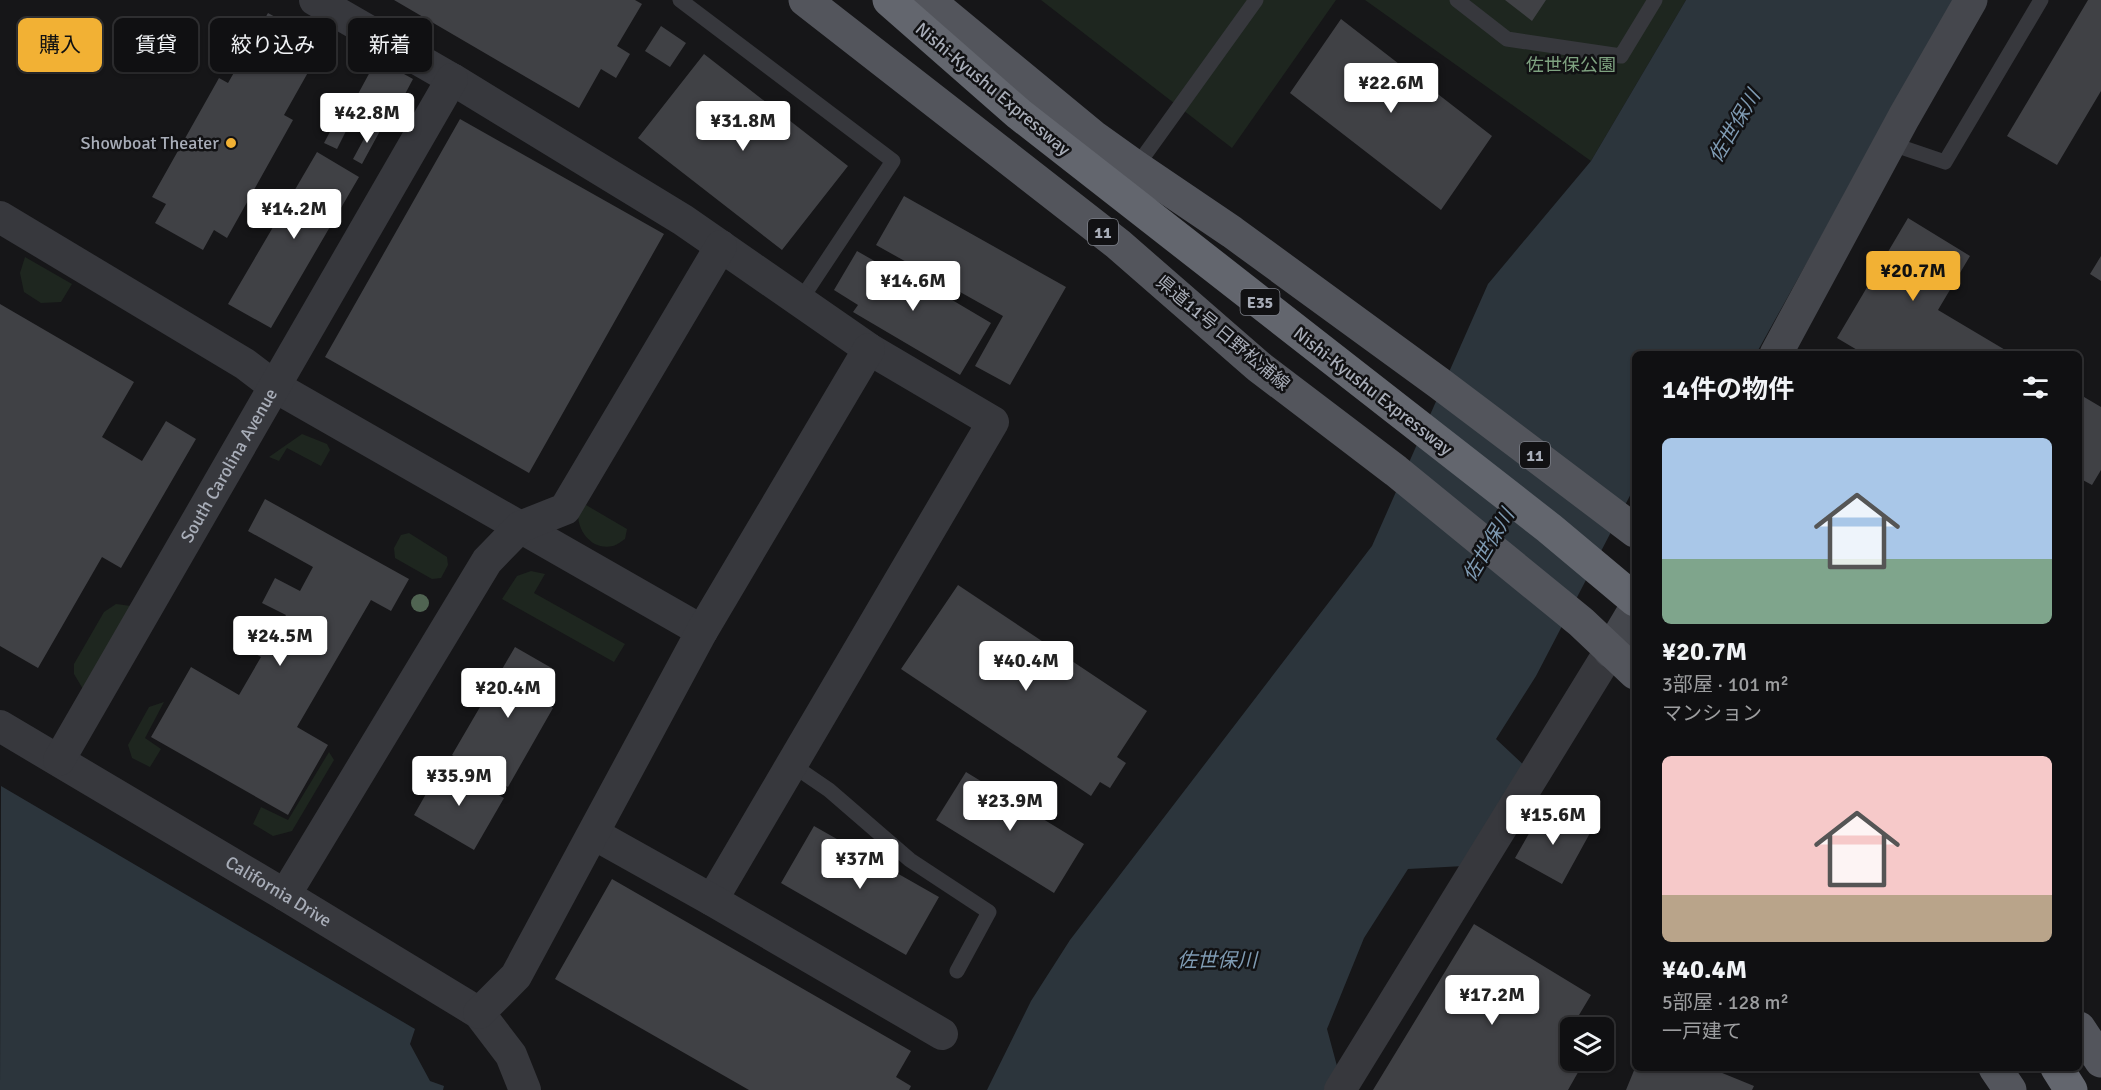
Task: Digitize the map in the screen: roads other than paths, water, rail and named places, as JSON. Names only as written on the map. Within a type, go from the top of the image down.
[{"type":"highway","name":"Nishi-Kyushu Expressway","points":[[889,0],[1019,114],[1549,528],[1632,597]]},
{"type":"highway","points":[[2059,1071],[2071,1090]]},
{"type":"main road","name":"県道11号 日野松浦線","points":[[805,0],[1118,244],[1258,366],[1396,471],[1581,622],[1632,670]]},
{"type":"main road","name":"11","points":[[928,0],[1094,136],[1232,232],[1439,383],[1632,529]]},
{"type":"main road","points":[[2082,1032],[2101,1061]]},
{"type":"main road","points":[[1997,1071],[2010,1090]]},
{"type":"street","points":[[315,0],[452,79],[683,220],[868,348],[993,422],[712,900]]},
{"type":"street","points":[[1778,351],[1889,143],[1971,0]]},
{"type":"street","points":[[452,79],[274,386],[702,631]]},
{"type":"street","name":"South Carolina Avenue","points":[[0,217],[245,364],[274,386],[58,759]]},
{"type":"street","points":[[285,895],[487,561],[520,527],[565,509],[720,246]]},
{"type":"street","points":[[479,1012],[516,976],[702,631],[868,348]]},
{"type":"street","points":[[1340,1090],[1632,614]]},
{"type":"street","name":"California Drive","points":[[0,726],[479,1012],[511,1055],[525,1090]]},
{"type":"street","points":[[594,834],[942,1034]]},
{"type":"lane","points":[[680,0],[893,160],[800,301]]},
{"type":"lane","points":[[1136,167],[1256,0]]},
{"type":"lane","points":[[1457,0],[1507,39],[1621,56],[1655,0]]},
{"type":"lane","points":[[1889,143],[1945,162],[2041,0]]},
{"type":"lane","points":[[791,764],[829,790],[910,860],[989,912],[957,971]]},
{"type":"water","name":"佐世保川","points":[[1686,0],[1953,0],[1758,351],[1632,351],[1632,492],[1536,676],[1496,739],[1528,769],[1464,866],[1408,869],[1364,938],[1327,1029],[1337,1066],[1324,1090],[987,1090],[1031,1001],[1070,940],[1372,546],[1488,284],[1591,161]]},
{"type":"water","points":[[1,786],[415,1029],[410,1044],[430,1081],[444,1086],[443,1090],[0,1090]]},
{"type":"place","name":"Showboat Theater","points":[[231,143]]},
{"type":"park label","name":"佐世保公園","points":[[1571,65]]}]
